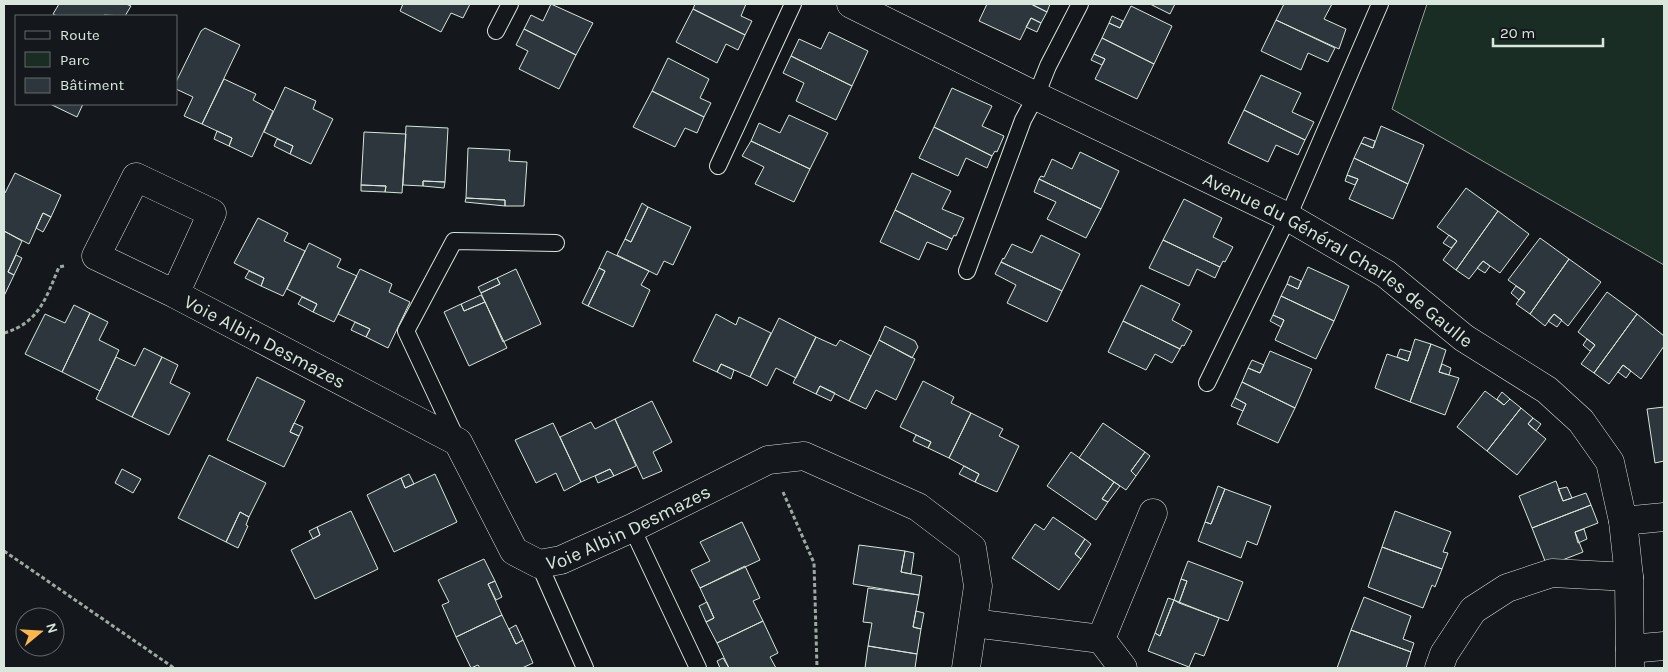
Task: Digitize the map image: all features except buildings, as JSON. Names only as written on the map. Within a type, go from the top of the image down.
[{"type":"street","name":"Avenue du Général Charles de Gaulle","points":[[851,4],[1036,96],[1288,217],[1386,274],[1464,338],[1547,390],[1581,421],[1610,462],[1623,521],[1629,577],[1630,659]]},
{"type":"street","name":"Voie Albin Desmazes","points":[[175,294],[212,213],[136,177],[96,256],[175,294],[458,442],[514,551],[539,564],[561,560],[632,528],[768,460],[804,456],[918,507],[972,548],[978,586],[966,668]]},
{"type":"street","points":[[1101,638],[1153,513]]},
{"type":"street","points":[[1623,521],[1664,517]]},
{"type":"street","points":[[1439,668],[1444,654],[1472,610],[1507,588],[1552,573],[1629,577]]},
{"type":"street","points":[[973,623],[1101,638],[1123,668]]},
{"type":"street","points":[[1630,659],[1664,646]]},
{"type":"lane","points":[[496,30],[510,4]]},
{"type":"lane","points":[[718,166],[793,4]]},
{"type":"lane","points":[[967,271],[1023,120],[1080,4]]},
{"type":"lane","points":[[1206,383],[1288,217],[1380,4]]},
{"type":"lane","points":[[458,442],[406,331],[454,241],[556,243]]},
{"type":"lane","points":[[632,528],[698,668]]},
{"type":"lane","points":[[539,564],[585,668]]},
{"type":"path","points":[[4,334],[17,330],[41,309],[59,267],[96,256]]},
{"type":"path","points":[[768,460],[814,563],[817,668]]},
{"type":"path","points":[[4,551],[174,668]]},
{"type":"green space","points":[[1427,4],[1664,4],[1664,265],[1392,109]]}]
